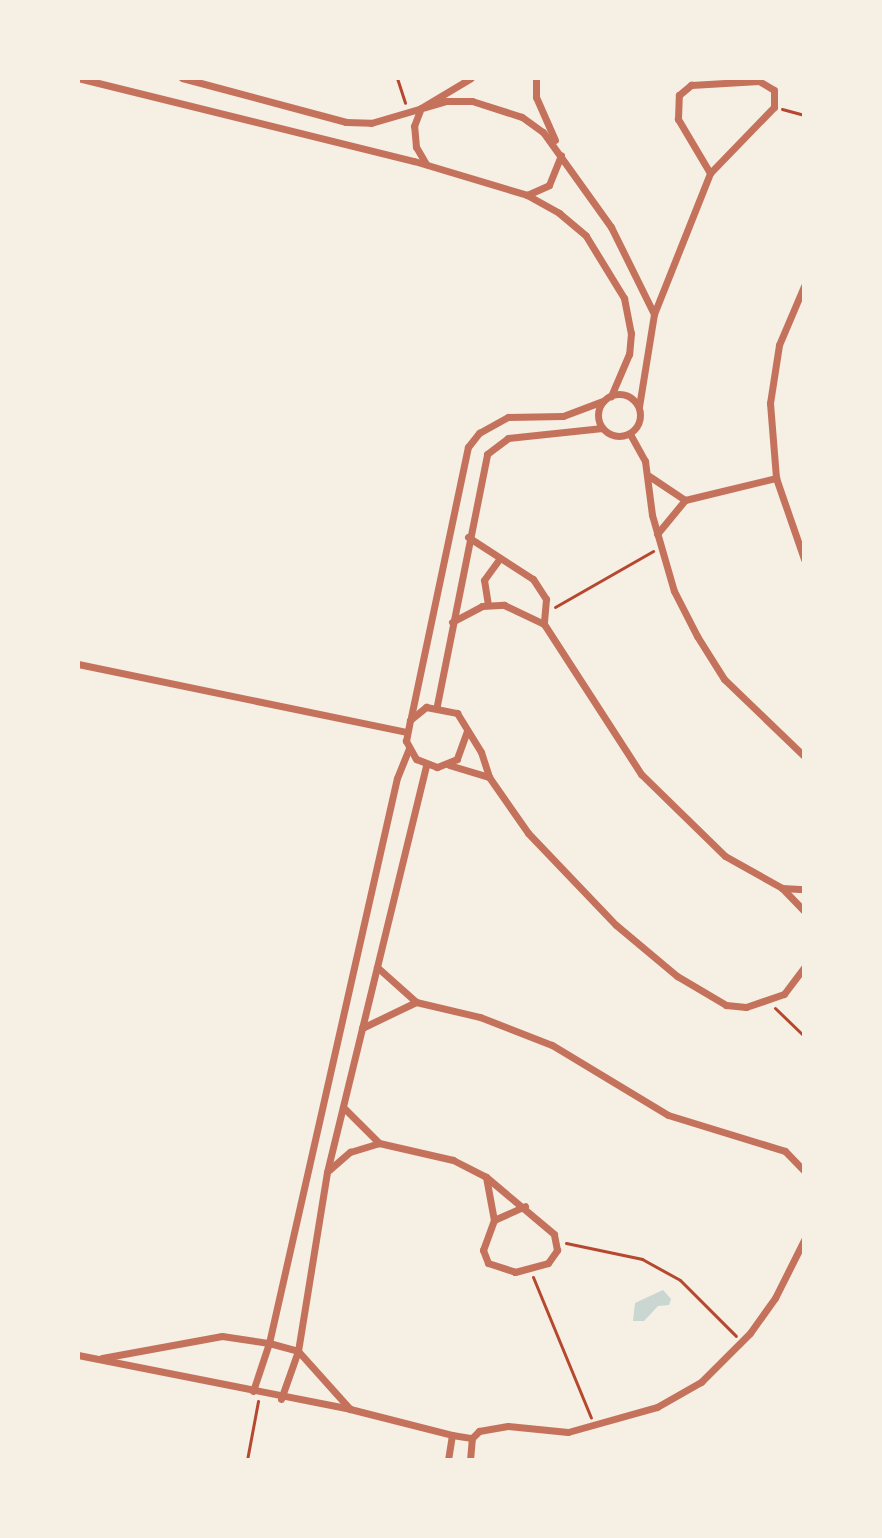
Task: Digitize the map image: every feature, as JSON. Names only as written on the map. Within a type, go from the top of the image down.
[{"type":"street","points":[[78,78],[426,164],[527,195],[586,236],[624,298],[631,333],[629,354],[598,414],[602,428],[612,435],[630,434],[638,425],[654,314],[710,173],[774,107],[776,95],[765,82],[700,83],[684,89],[675,111],[710,173]]},
{"type":"street","points":[[182,78],[346,122],[371,123],[409,114],[471,78]]},
{"type":"street","points":[[536,78],[536,97],[561,151],[611,227],[654,314]]},
{"type":"street","points":[[421,108],[472,101],[498,106],[543,132],[561,151],[561,164],[549,185],[527,195]]},
{"type":"street","points":[[421,108],[414,126],[416,147],[426,164]]},
{"type":"street","points":[[804,286],[788,317],[773,373],[776,478],[804,559]]},
{"type":"street","points":[[256,1392],[397,778],[409,749],[406,732],[468,447],[479,433],[508,417],[563,416],[626,395],[639,407]]},
{"type":"street","points":[[437,705],[482,467],[496,444],[508,438],[602,428]]},
{"type":"street","points":[[630,434],[649,476],[657,534],[674,591],[724,679],[804,756]]},
{"type":"street","points":[[649,476],[685,500]]},
{"type":"street","points":[[657,534],[685,500],[776,478]]},
{"type":"street","points":[[468,537],[533,579],[547,611],[544,624]]},
{"type":"street","points":[[488,605],[484,580],[499,559]]},
{"type":"street","points":[[452,622],[488,605],[526,611],[544,624],[641,774],[725,856],[782,888],[804,911]]},
{"type":"street","points":[[78,664],[406,732]]},
{"type":"street","points":[[410,720],[437,705]]},
{"type":"street","points":[[437,705],[457,713],[489,777],[558,868],[677,976],[726,1005],[746,1007],[771,1001],[784,994],[804,967]]},
{"type":"street","points":[[448,764],[463,751],[467,731]]},
{"type":"street","points":[[409,749],[426,765],[448,764],[489,777]]},
{"type":"street","points":[[281,1399],[298,1351],[327,1172],[426,765]]},
{"type":"street","points":[[782,888],[804,889]]},
{"type":"street","points":[[377,967],[416,1002],[480,1017],[552,1045],[668,1115],[785,1151],[804,1171]]},
{"type":"street","points":[[362,1028],[416,1002]]},
{"type":"street","points":[[343,1107],[379,1143]]},
{"type":"street","points":[[327,1172],[350,1152],[379,1143],[453,1160],[486,1177],[525,1206],[557,1242],[554,1258],[530,1270],[504,1271],[488,1263],[483,1250],[494,1220],[486,1177]]},
{"type":"street","points":[[494,1220],[525,1206]]},
{"type":"street","points":[[78,1355],[281,1399],[350,1409],[452,1435],[472,1438],[493,1427],[556,1432],[594,1425],[680,1396],[741,1341],[775,1298],[804,1240]]},
{"type":"street","points":[[99,1359],[222,1336],[269,1343],[298,1351],[350,1409]]},
{"type":"street","points":[[448,1460],[452,1435]]},
{"type":"street","points":[[470,1460],[472,1438]]},
{"type":"path","points":[[397,78],[409,114]]},
{"type":"path","points":[[774,107],[804,115]]},
{"type":"path","points":[[547,611],[660,547]]},
{"type":"path","points":[[771,1001],[780,1018],[804,1036]]},
{"type":"path","points":[[557,1242],[600,1246],[655,1266],[680,1280],[741,1341]]},
{"type":"path","points":[[530,1270],[594,1425]]},
{"type":"path","points":[[247,1460],[256,1392]]},
{"type":"shaded area","points":[[663,1290],[671,1299],[669,1305],[658,1306],[644,1321],[633,1321],[635,1303]]}]
